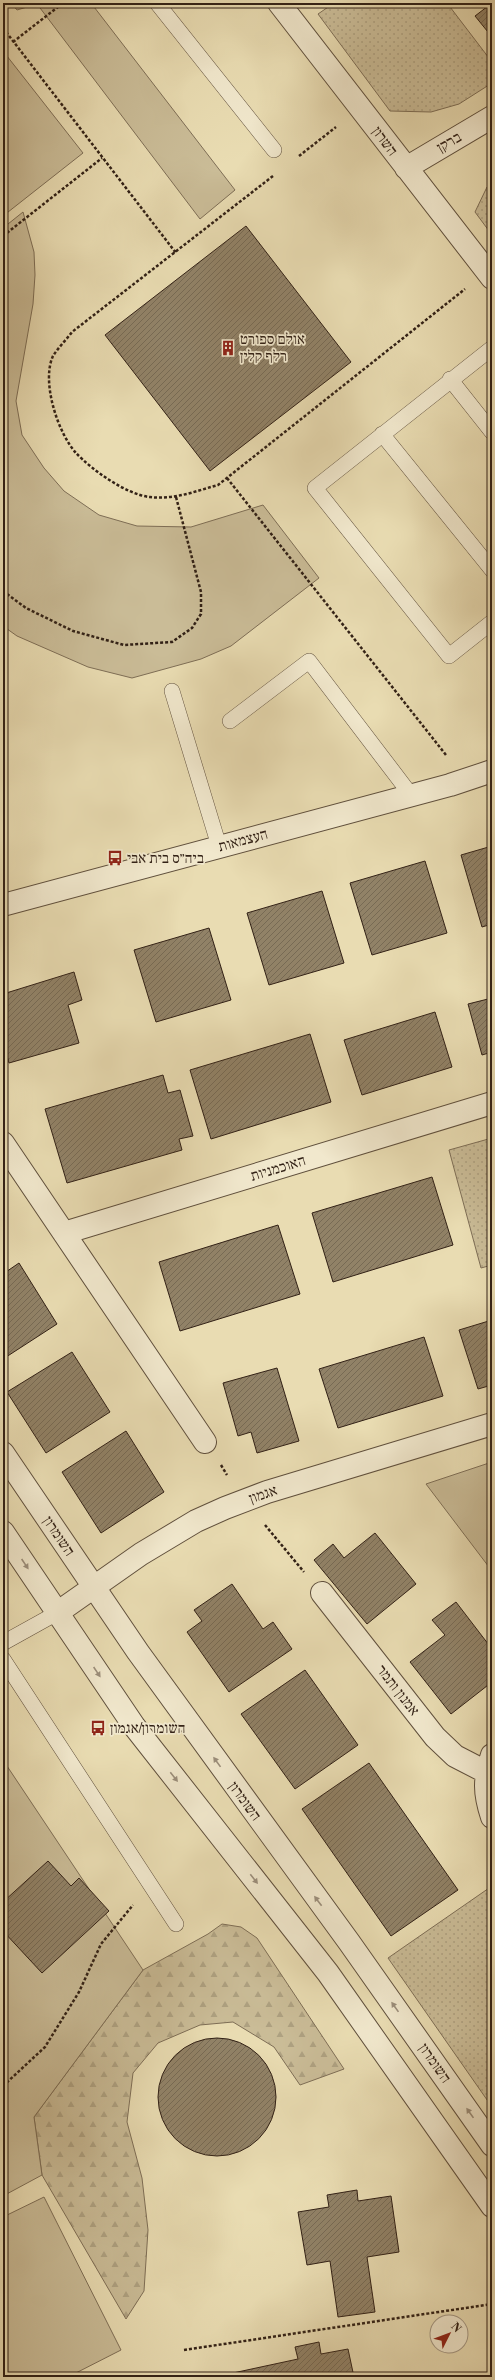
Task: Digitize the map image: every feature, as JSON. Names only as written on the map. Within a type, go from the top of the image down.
[{"type":"street","name":"השרון","points":[[279,3],[490,274]]},
{"type":"street","name":"ברקן","points":[[406,168],[492,117]]},
{"type":"street","name":"העצמאות","points":[[3,904],[411,795],[483,773]]},
{"type":"street","name":"האוכמניות","points":[[64,1233],[492,1103]]},
{"type":"street","points":[[3,1143],[205,1442]]},
{"type":"street","name":"אגמון","points":[[57,1613],[140,1554],[196,1521],[244,1501],[492,1424]]},
{"type":"street","name":"השומרון","points":[[3,1453],[93,1587],[492,2145]]},
{"type":"street","points":[[3,1532],[134,1726],[328,1973],[492,2206]]},
{"type":"street","name":"אמנון ותמר","points":[[322,1593],[435,1737],[455,1756],[489,1764],[485,1796],[492,1817]]},
{"type":"lane","points":[[157,3],[274,150]]},
{"type":"lane","points":[[492,348],[315,488],[449,656],[492,622]]},
{"type":"lane","points":[[450,380],[492,432]]},
{"type":"lane","points":[[382,434],[492,570]]},
{"type":"lane","points":[[230,721],[309,661],[411,795]]},
{"type":"lane","points":[[172,691],[219,846]]},
{"type":"lane","points":[[3,1643],[57,1613]]},
{"type":"lane","points":[[3,1659],[176,1924]]},
{"type":"path","points":[[13,42],[63,3]]},
{"type":"path","points":[[3,28],[176,253]]},
{"type":"path","points":[[293,161],[360,108]]},
{"type":"path","points":[[3,236],[102,158]]},
{"type":"path","points":[[274,175],[176,253],[72,332],[53,357],[49,379],[53,411],[75,452],[112,483],[149,497],[176,497],[218,485],[490,274]]},
{"type":"path","points":[[227,478],[483,773]]},
{"type":"path","points":[[3,591],[26,608],[73,632],[124,645],[172,642],[192,628],[202,614],[201,592],[176,497]]},
{"type":"path","points":[[205,1442],[244,1501],[322,1593]]},
{"type":"path","points":[[3,2086],[45,2047],[79,1992],[101,1944],[150,1884]]},
{"type":"path","points":[[184,2350],[492,2304]]},
{"type":"green space","points":[[11,3],[91,3],[235,190],[200,219],[37,4],[17,10]]},
{"type":"green space","points":[[334,3],[447,3],[492,62],[492,83],[459,104],[431,112],[390,111],[318,14]]},
{"type":"green space","points":[[3,51],[83,153],[3,216]]},
{"type":"green space","points":[[492,184],[492,235],[475,212],[487,187]]},
{"type":"green space","points":[[23,212],[34,252],[35,275],[33,304],[16,401],[22,435],[44,468],[64,491],[99,515],[137,526],[191,527],[263,505],[319,578],[231,646],[201,659],[132,678],[88,667],[17,636],[3,626],[3,228]]},
{"type":"green space","points":[[492,1138],[492,1265],[481,1268],[449,1150]]},
{"type":"green space","points":[[492,1462],[492,1571],[426,1484]]},
{"type":"green space","points":[[3,1760],[143,1970],[34,2117],[42,2175],[3,2196]]},
{"type":"green space","points":[[492,1886],[492,2107],[388,1958]]},
{"type":"green space","points":[[222,1924],[241,1927],[257,1938],[344,2069],[300,2085],[274,2047],[233,2022],[200,2025],[158,2043],[133,2073],[127,2122],[142,2178],[148,2230],[144,2291],[126,2319],[42,2175],[34,2117],[143,1970],[208,1934]]},
{"type":"green space","points":[[44,2197],[121,2350],[68,2377],[3,2377],[3,2217]]},
{"type":"building","points":[[492,3],[492,37],[475,16]]},
{"type":"building","name":"אולם ספורט רלף קלין","points":[[246,226],[351,362],[210,471],[105,335]]},
{"type":"building","points":[[492,846],[492,924],[482,927],[461,855]]},
{"type":"building","points":[[425,861],[447,933],[372,955],[350,883]]},
{"type":"building","points":[[322,891],[344,963],[269,985],[247,913]]},
{"type":"building","points":[[209,928],[231,1000],[156,1022],[134,950]]},
{"type":"building","points":[[74,972],[82,1000],[68,1005],[79,1043],[9,1063],[5,1048],[3,1049],[3,994]]},
{"type":"building","points":[[492,998],[492,1052],[482,1055],[468,1004]]},
{"type":"building","points":[[435,1012],[452,1067],[362,1095],[344,1040]]},
{"type":"building","points":[[310,1034],[331,1102],[211,1139],[190,1070]]},
{"type":"building","points":[[163,1075],[168,1093],[180,1090],[193,1136],[179,1139],[182,1150],[67,1183],[45,1109]]},
{"type":"building","points":[[432,1177],[453,1245],[333,1282],[312,1213]]},
{"type":"building","points":[[278,1225],[300,1294],[180,1331],[159,1262]]},
{"type":"building","points":[[19,1263],[57,1324],[3,1359],[3,1274]]},
{"type":"building","points":[[492,1320],[492,1385],[478,1389],[459,1330]]},
{"type":"building","points":[[424,1337],[443,1396],[338,1428],[319,1369]]},
{"type":"building","points":[[72,1352],[110,1412],[46,1453],[7,1392]]},
{"type":"building","points":[[277,1368],[299,1441],[257,1453],[251,1432],[238,1436],[223,1383]]},
{"type":"building","points":[[126,1431],[164,1492],[101,1533],[62,1472]]},
{"type":"building","points":[[375,1533],[416,1584],[367,1624],[314,1560],[333,1544],[344,1558]]},
{"type":"building","points":[[232,1584],[263,1629],[273,1622],[292,1649],[229,1692],[187,1632],[202,1621],[194,1610]]},
{"type":"building","points":[[456,1602],[492,1649],[492,1682],[451,1714],[410,1662],[445,1635],[432,1620]]},
{"type":"building","points":[[305,1670],[358,1745],[295,1789],[241,1714]]},
{"type":"building","points":[[369,1763],[458,1890],[391,1936],[302,1809]]},
{"type":"building","points":[[48,1861],[71,1886],[79,1878],[109,1911],[42,1973],[3,1931],[3,1902]]},
{"type":"building","points":[[217,2038],[228,2039],[239,2043],[250,2048],[259,2055],[266,2064],[271,2075],[275,2086],[275,2108],[271,2119],[266,2130],[259,2139],[250,2146],[239,2151],[228,2155],[217,2156],[206,2155],[195,2151],[184,2146],[175,2139],[168,2130],[163,2119],[159,2108],[158,2097],[159,2086],[163,2075],[168,2064],[175,2055],[184,2048],[195,2043],[206,2039]]},
{"type":"building","points":[[357,2190],[358,2201],[391,2196],[399,2252],[367,2257],[375,2312],[338,2317],[330,2261],[307,2265],[298,2212],[329,2207],[327,2195]]},
{"type":"building","points":[[319,2342],[321,2354],[348,2349],[354,2377],[234,2377],[233,2373],[298,2359],[295,2347]]},
{"type":"place","name":"אולם ספורט רלף קלין","points":[[228,348]]},
{"type":"place","name":"ביה״ס בית אבי","points":[[115,858]]},
{"type":"place","name":"השומרון/אגמון","points":[[98,1728]]}]
